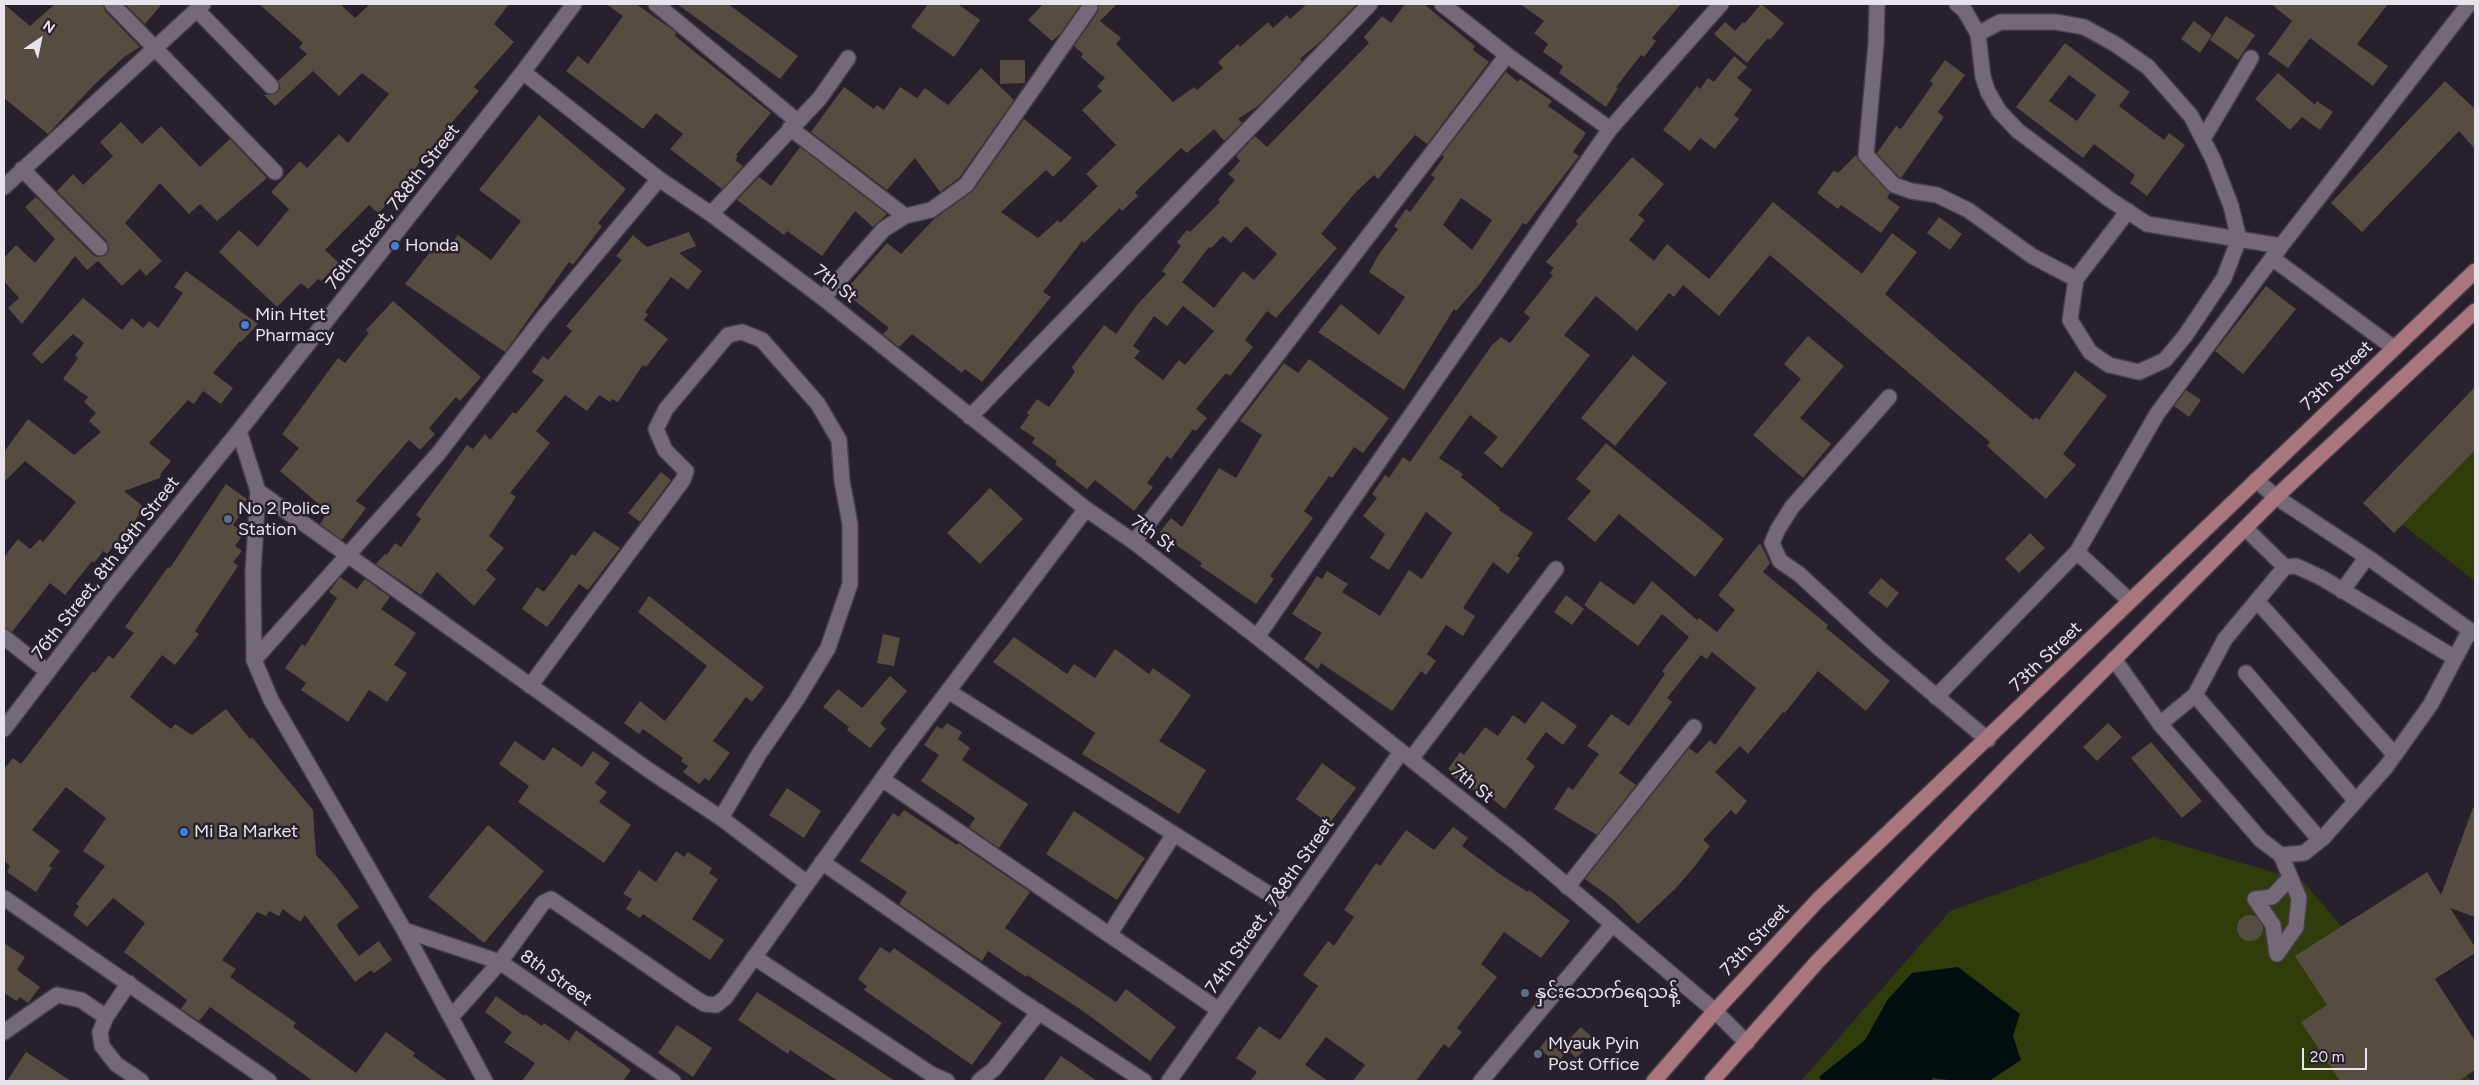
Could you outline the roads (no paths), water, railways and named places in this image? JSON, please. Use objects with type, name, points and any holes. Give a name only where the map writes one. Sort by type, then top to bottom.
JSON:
[{"type":"main road","name":"73th Street","points":[[1654,1081],[1715,1011],[1818,900],[1932,790],[1988,740],[2130,601],[2475,271]]},
{"type":"main road","points":[[1712,1081],[1816,962],[2114,659],[2276,497],[2475,311]]},
{"type":"street","points":[[112,4],[276,172]]},
{"type":"street","name":"76th Street, 7&8th Street","points":[[239,431],[523,72],[574,4]]},
{"type":"street","points":[[656,4],[793,125],[905,216]]},
{"type":"street","points":[[970,417],[1370,4]]},
{"type":"street","points":[[1442,4],[1507,55],[1610,129]]},
{"type":"street","points":[[1258,637],[1610,129],[1721,4]]},
{"type":"street","points":[[1876,4],[1876,44],[1866,155],[1894,185],[1911,191],[1937,195],[1968,210],[2032,256],[2076,279]]},
{"type":"street","points":[[1957,4],[1965,11],[1978,34],[1983,77],[1988,92],[1999,111],[2018,130],[2147,224],[2239,239],[2277,252],[2394,348]]},
{"type":"street","points":[[1936,696],[2077,552],[2156,414],[2277,252],[2469,4]]},
{"type":"street","points":[[4,187],[200,7],[271,86]]},
{"type":"street","points":[[823,298],[884,229],[905,216],[931,210],[966,185],[1090,7]]},
{"type":"street","points":[[1978,34],[2000,22],[2056,22],[2084,27],[2115,44],[2148,67],[2191,116],[2203,139],[2232,206],[2239,239],[2224,278],[2185,336],[2165,360],[2139,372],[2108,365],[2090,352],[2070,320],[2076,279],[2128,212]]},
{"type":"street","points":[[1134,542],[1507,55]]},
{"type":"street","points":[[712,214],[820,98],[848,58]]},
{"type":"street","points":[[2203,139],[2251,58]]},
{"type":"street","name":"7th St","points":[[523,72],[659,179],[712,214],[823,298],[1086,509],[1134,542],[1258,637],[1567,887],[1715,1011],[1747,1043]]},
{"type":"street","points":[[22,169],[100,248]]},
{"type":"street","points":[[254,660],[438,454],[542,318],[659,179]]},
{"type":"street","points":[[530,686],[683,480],[686,471],[665,450],[656,429],[666,409],[728,335],[742,332],[762,340],[818,404],[839,440],[842,481],[850,524],[850,584],[828,648],[798,699],[759,754],[721,818]]},
{"type":"street","points":[[1889,397],[1792,507],[1778,529],[1772,543],[1780,561],[1799,574],[1988,740]]},
{"type":"street","points":[[239,431],[258,491],[253,572],[254,660],[270,700],[404,930],[452,1016],[485,1081]]},
{"type":"street","name":"76th Street, 8th &9th Street","points":[[4,729],[111,589],[239,431]]},
{"type":"street","points":[[2256,480],[2276,497],[2473,632],[2455,658],[2431,704],[2395,755],[2356,801],[2320,840],[2304,853],[2281,855]]},
{"type":"street","points":[[258,491],[530,686],[721,818],[807,883]]},
{"type":"street","points":[[452,1016],[500,962],[543,903],[551,898],[705,1004],[716,1005],[725,998],[882,779],[1086,509]]},
{"type":"street","points":[[2245,528],[2286,567]]},
{"type":"street","points":[[2077,552],[2130,601]]},
{"type":"street","points":[[2342,590],[2367,558]]},
{"type":"street","points":[[2160,724],[2195,695],[2225,639],[2286,567],[2296,566],[2342,590],[2455,658]]},
{"type":"street","name":"74th Street , 7&8th Street","points":[[1169,1081],[1291,908],[1406,756],[1556,569]]},
{"type":"street","points":[[2257,601],[2395,755]]},
{"type":"street","points":[[4,637],[48,672]]},
{"type":"street","points":[[2114,659],[2160,724],[2261,840],[2281,855],[2299,898],[2296,927],[2277,954],[2273,925],[2255,899],[2272,897],[2290,878]]},
{"type":"street","points":[[2246,673],[2356,801]]},
{"type":"street","points":[[948,691],[1291,908]]},
{"type":"street","points":[[2195,695],[2320,840]]},
{"type":"street","points":[[1567,887],[1694,727]]},
{"type":"street","points":[[882,779],[1219,1010]]},
{"type":"street","points":[[1109,935],[1174,834]]},
{"type":"street","points":[[822,862],[1038,1012],[1144,1081]]},
{"type":"street","points":[[4,898],[269,1081]]},
{"type":"street","points":[[1481,1081],[1612,925]]},
{"type":"street","name":"8th Street","points":[[404,930],[500,962],[673,1081]]},
{"type":"street","points":[[754,958],[931,1074],[948,1081]]},
{"type":"street","points":[[129,983],[106,1017],[100,1032],[102,1046],[116,1064],[141,1081]]},
{"type":"street","points":[[4,1032],[57,995],[81,1000],[106,1017]]},
{"type":"street","points":[[979,1081],[994,1069],[1038,1012]]},
{"type":"place","name":"Honda","points":[[395,246]]},
{"type":"place","name":"Min Htet Pharmacy","points":[[245,325]]},
{"type":"place","name":"No 2 Police Station","points":[[228,519]]},
{"type":"place","name":"Mi Ba Market","points":[[184,832]]},
{"type":"place","name":"နှင်းသောက်ရေသန့်","points":[[1525,993]]},
{"type":"place","name":"Myauk Pyin Post Office","points":[[1538,1054]]}]
